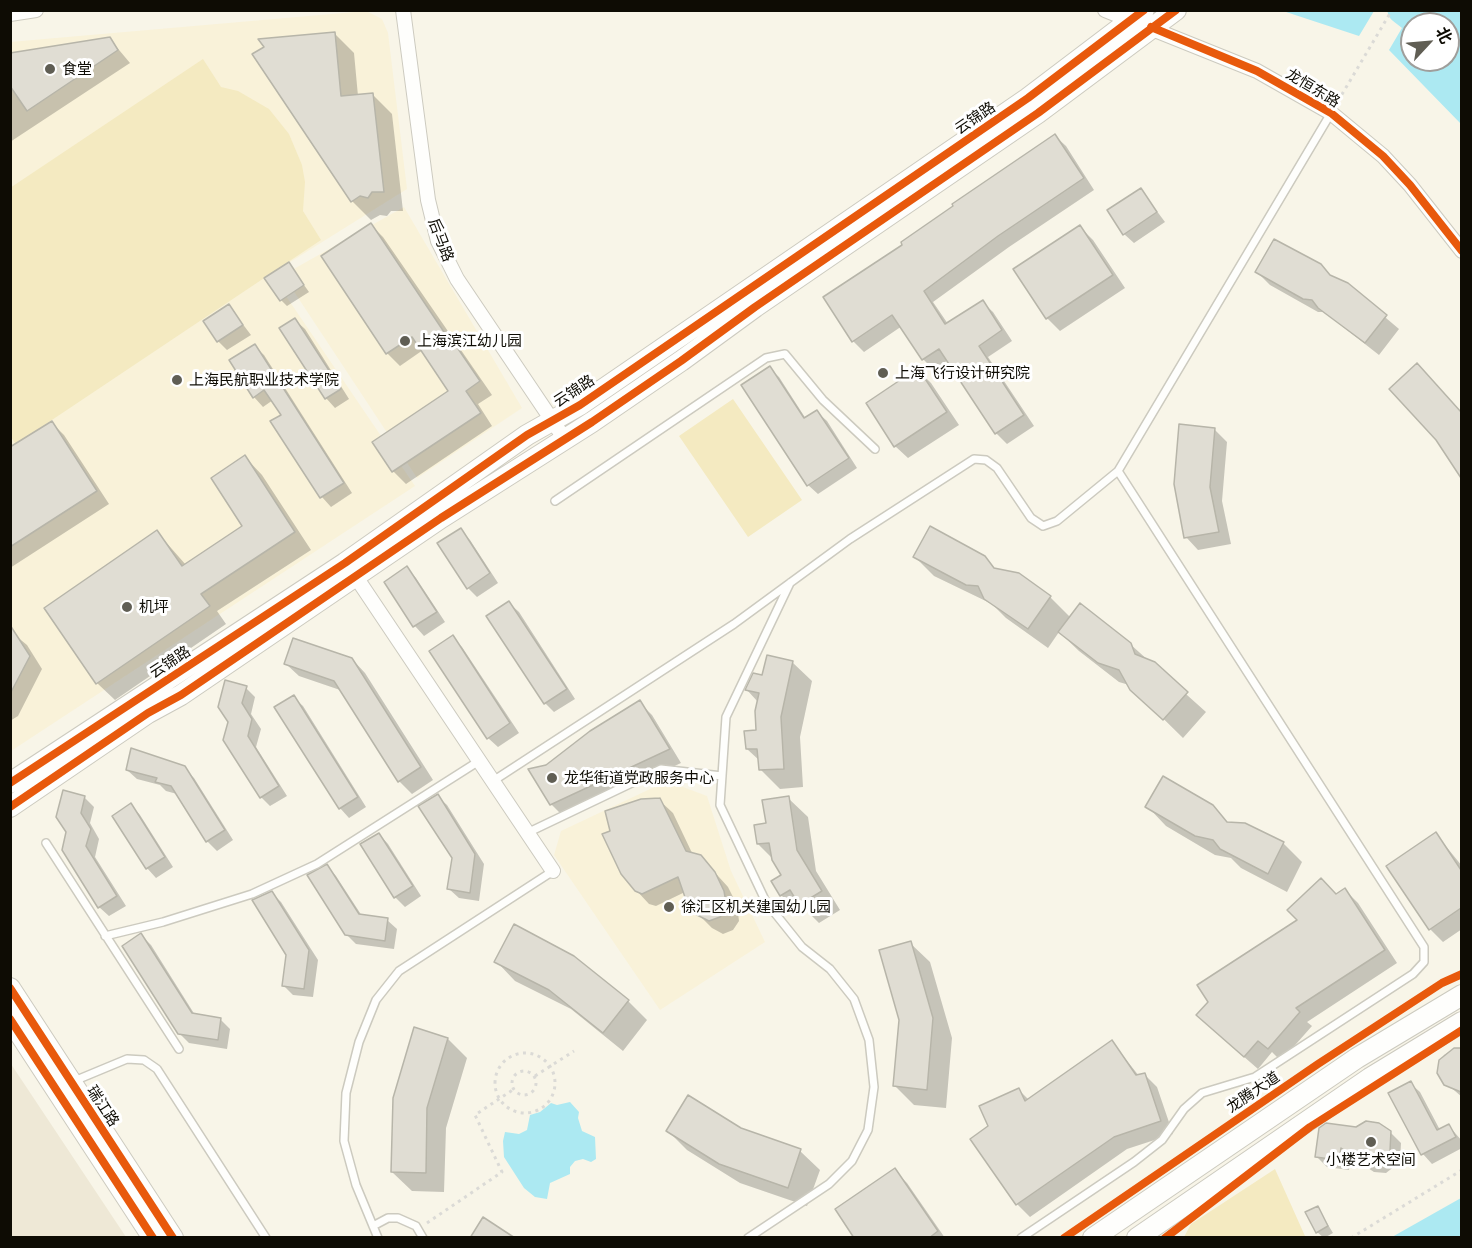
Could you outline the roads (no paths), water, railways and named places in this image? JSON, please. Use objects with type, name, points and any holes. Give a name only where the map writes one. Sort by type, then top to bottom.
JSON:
[{"type":"main road","name":"云锦路","points":[[10,783],[345,563],[527,435],[580,405],[1142,19],[1176,10]]},
{"type":"main road","name":"云锦路","points":[[10,807],[441,518],[681,361],[755,307],[1038,112],[1142,19]]},
{"type":"main road","name":"瑞江路","points":[[10,988],[173,1238]]},
{"type":"main road","name":"龙腾大道","points":[[1093,1238],[1357,1058],[1459,995]]},
{"type":"main road","name":"瑞江路","points":[[10,1019],[153,1238]]},
{"type":"main road","points":[[1137,1238],[1370,1078],[1461,1022]]},
{"type":"street","points":[[10,14],[36,10]]},
{"type":"street","name":"后马路","points":[[403,10],[428,200],[438,241],[458,279],[564,438]]},
{"type":"street","name":"龙恒东路","points":[[1105,10],[1142,19],[1257,71],[1330,113],[1383,156],[1410,185],[1461,251]]},
{"type":"street","points":[[356,577],[553,871]]},
{"type":"lane","points":[[493,781],[734,624],[849,539],[974,459],[986,460],[997,468],[1030,518],[1043,526],[1057,521],[1118,471],[1330,113]]},
{"type":"lane","points":[[555,501],[766,358],[785,354],[823,400],[875,449]]},
{"type":"lane","points":[[1021,1238],[1141,1157],[1162,1140],[1184,1108],[1202,1092],[1255,1077],[1413,974],[1424,962],[1424,947],[1118,471]]},
{"type":"lane","points":[[748,1238],[829,1184],[852,1161],[868,1130],[874,1087],[869,1040],[854,999],[830,969],[802,946],[766,902],[720,805],[726,717],[791,581]]},
{"type":"lane","points":[[105,936],[164,922],[252,894],[317,864],[479,761]]},
{"type":"lane","points":[[527,832],[661,769],[722,776]]},
{"type":"lane","points":[[46,843],[179,1048]]},
{"type":"lane","points":[[378,1238],[356,1185],[344,1141],[346,1093],[358,1042],[376,1000],[399,971],[553,871]]},
{"type":"lane","points":[[72,1082],[126,1059],[144,1060],[157,1069],[266,1238]]},
{"type":"lane","points":[[373,1227],[388,1218],[408,1220],[419,1230],[423,1238]]},
{"type":"water","points":[[1374,10],[1359,36],[1283,11]]},
{"type":"water","points":[[1412,11],[1461,11],[1461,124],[1410,72],[1460,72],[1460,12]]},
{"type":"water","points":[[1400,31],[1400,61],[1389,50]]},
{"type":"water","points":[[570,1102],[579,1112],[578,1118],[582,1131],[595,1137],[596,1159],[591,1162],[583,1159],[575,1161],[570,1167],[570,1174],[550,1183],[547,1199],[535,1197],[524,1188],[504,1157],[505,1132],[519,1134],[527,1130],[530,1115],[540,1112],[551,1103],[557,1105]]},
{"type":"water","points":[[1461,1198],[1461,1237],[1392,1237]]},
{"type":"place","name":"食堂","points":[[50,69]]},
{"type":"place","name":"上海滨江幼儿园","points":[[405,341]]},
{"type":"place","name":"上海飞行设计研究院","points":[[883,373]]},
{"type":"place","name":"上海民航职业技术学院","points":[[177,380]]},
{"type":"place","name":"机坪","points":[[127,607]]},
{"type":"place","name":"龙华街道党政服务中心","points":[[552,778]]},
{"type":"place","name":"徐汇区机关建国幼儿园","points":[[669,907]]},
{"type":"place","name":"小楼艺术空间","points":[[1371,1142]]}]
